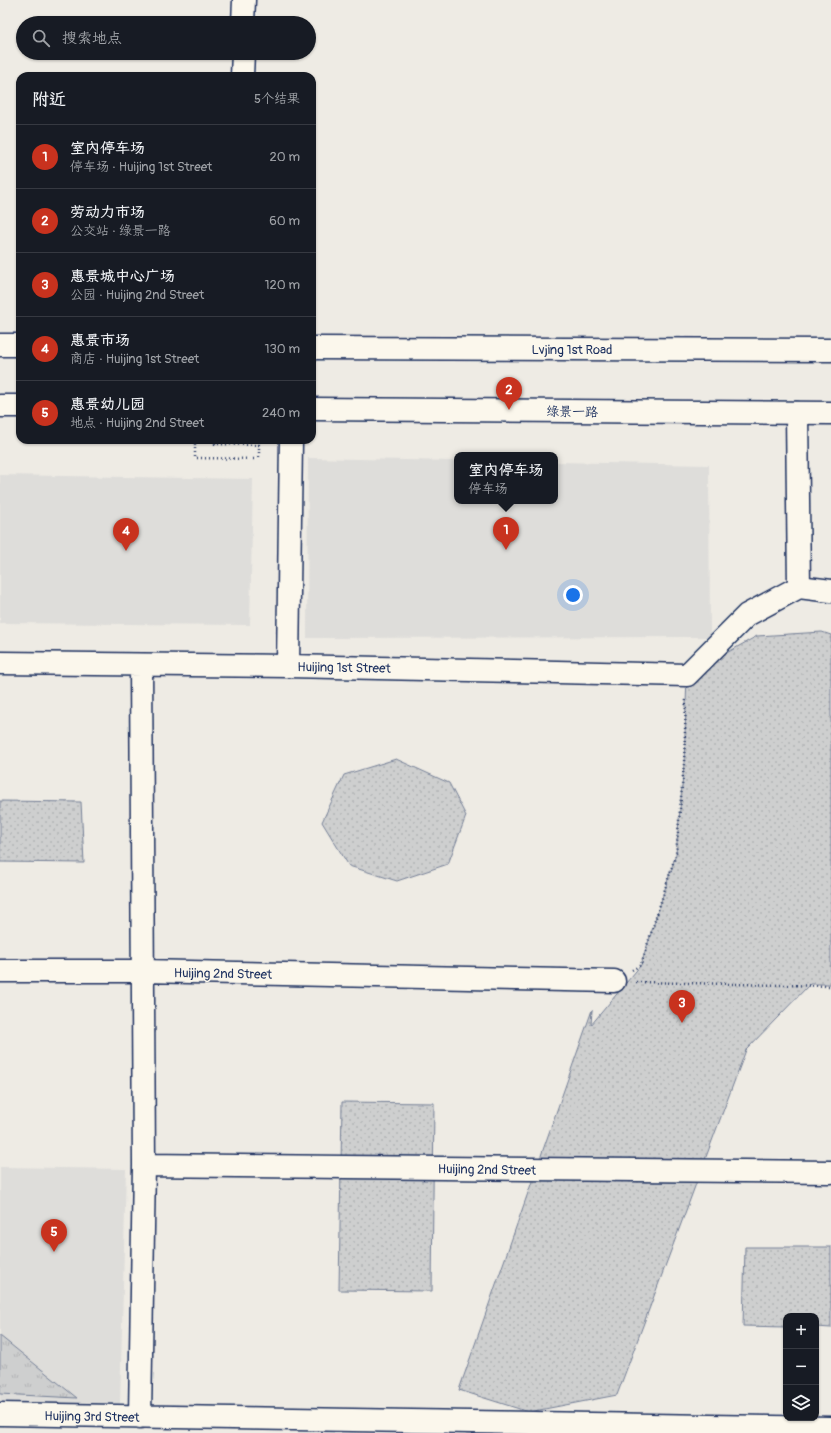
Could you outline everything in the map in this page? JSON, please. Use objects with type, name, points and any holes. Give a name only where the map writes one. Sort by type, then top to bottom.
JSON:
[{"type":"street","points":[[243,16],[244,0]]},
{"type":"street","points":[[242,72],[243,60]]},
{"type":"street","points":[[0,345],[16,345]]},
{"type":"street","name":"Lvjing 1st Road","points":[[316,348],[831,349]]},
{"type":"street","points":[[0,406],[16,406]]},
{"type":"street","name":"绿景一路","points":[[316,409],[831,413]]},
{"type":"street","points":[[797,413],[799,587]]},
{"type":"street","points":[[288,666],[291,444]]},
{"type":"street","points":[[687,675],[747,615],[799,587],[831,591]]},
{"type":"street","name":"Huijing 1st Street","points":[[0,663],[288,666],[687,675]]},
{"type":"street","points":[[140,1417],[144,1165],[141,665]]},
{"type":"street","name":"Huijing 2nd Street","points":[[0,971],[143,971],[614,981]]},
{"type":"street","name":"Huijing 2nd Street","points":[[144,1165],[831,1172]]},
{"type":"street","name":"Huijing 3rd Street","points":[[0,1414],[519,1428],[831,1428]]},
{"type":"path","points":[[195,444],[195,458],[259,459],[259,445],[215,444]]},
{"type":"path","points":[[614,981],[641,965],[676,854],[684,764],[687,675]]},
{"type":"path","points":[[614,981],[831,986]]},
{"type":"shaded area","points":[[308,458],[454,461],[454,504],[558,504],[558,462],[709,465],[710,637],[307,638]]},
{"type":"shaded area","points":[[0,475],[253,479],[250,625],[0,623]]},
{"type":"shaded area","points":[[0,1167],[126,1169],[120,1406],[0,1402]]},
{"type":"green space","points":[[822,632],[831,635],[831,984],[810,984],[746,1050],[617,1395],[529,1412],[459,1390],[592,1010],[591,1025],[641,965],[676,854],[684,764],[687,675],[757,636]]},
{"type":"green space","points":[[396,759],[449,783],[466,816],[448,864],[397,881],[349,866],[322,822],[344,775]]},
{"type":"green space","points":[[0,801],[81,802],[84,863],[0,862]]},
{"type":"green space","points":[[342,1102],[434,1103],[432,1291],[339,1290]]},
{"type":"green space","points":[[745,1247],[831,1247],[831,1328],[819,1327],[819,1313],[783,1313],[783,1327],[743,1326]]},
{"type":"green space","points":[[0,1336],[77,1398],[0,1394]]},
{"type":"place","name":"劳动力市场","points":[[509,410]]},
{"type":"place","name":"室内停车场","points":[[506,550]]},
{"type":"place","name":"惠景市场","points":[[126,551]]},
{"type":"place","name":"惠景城中心广场","points":[[682,1023]]},
{"type":"place","name":"惠景幼儿园","points":[[54,1252]]}]
